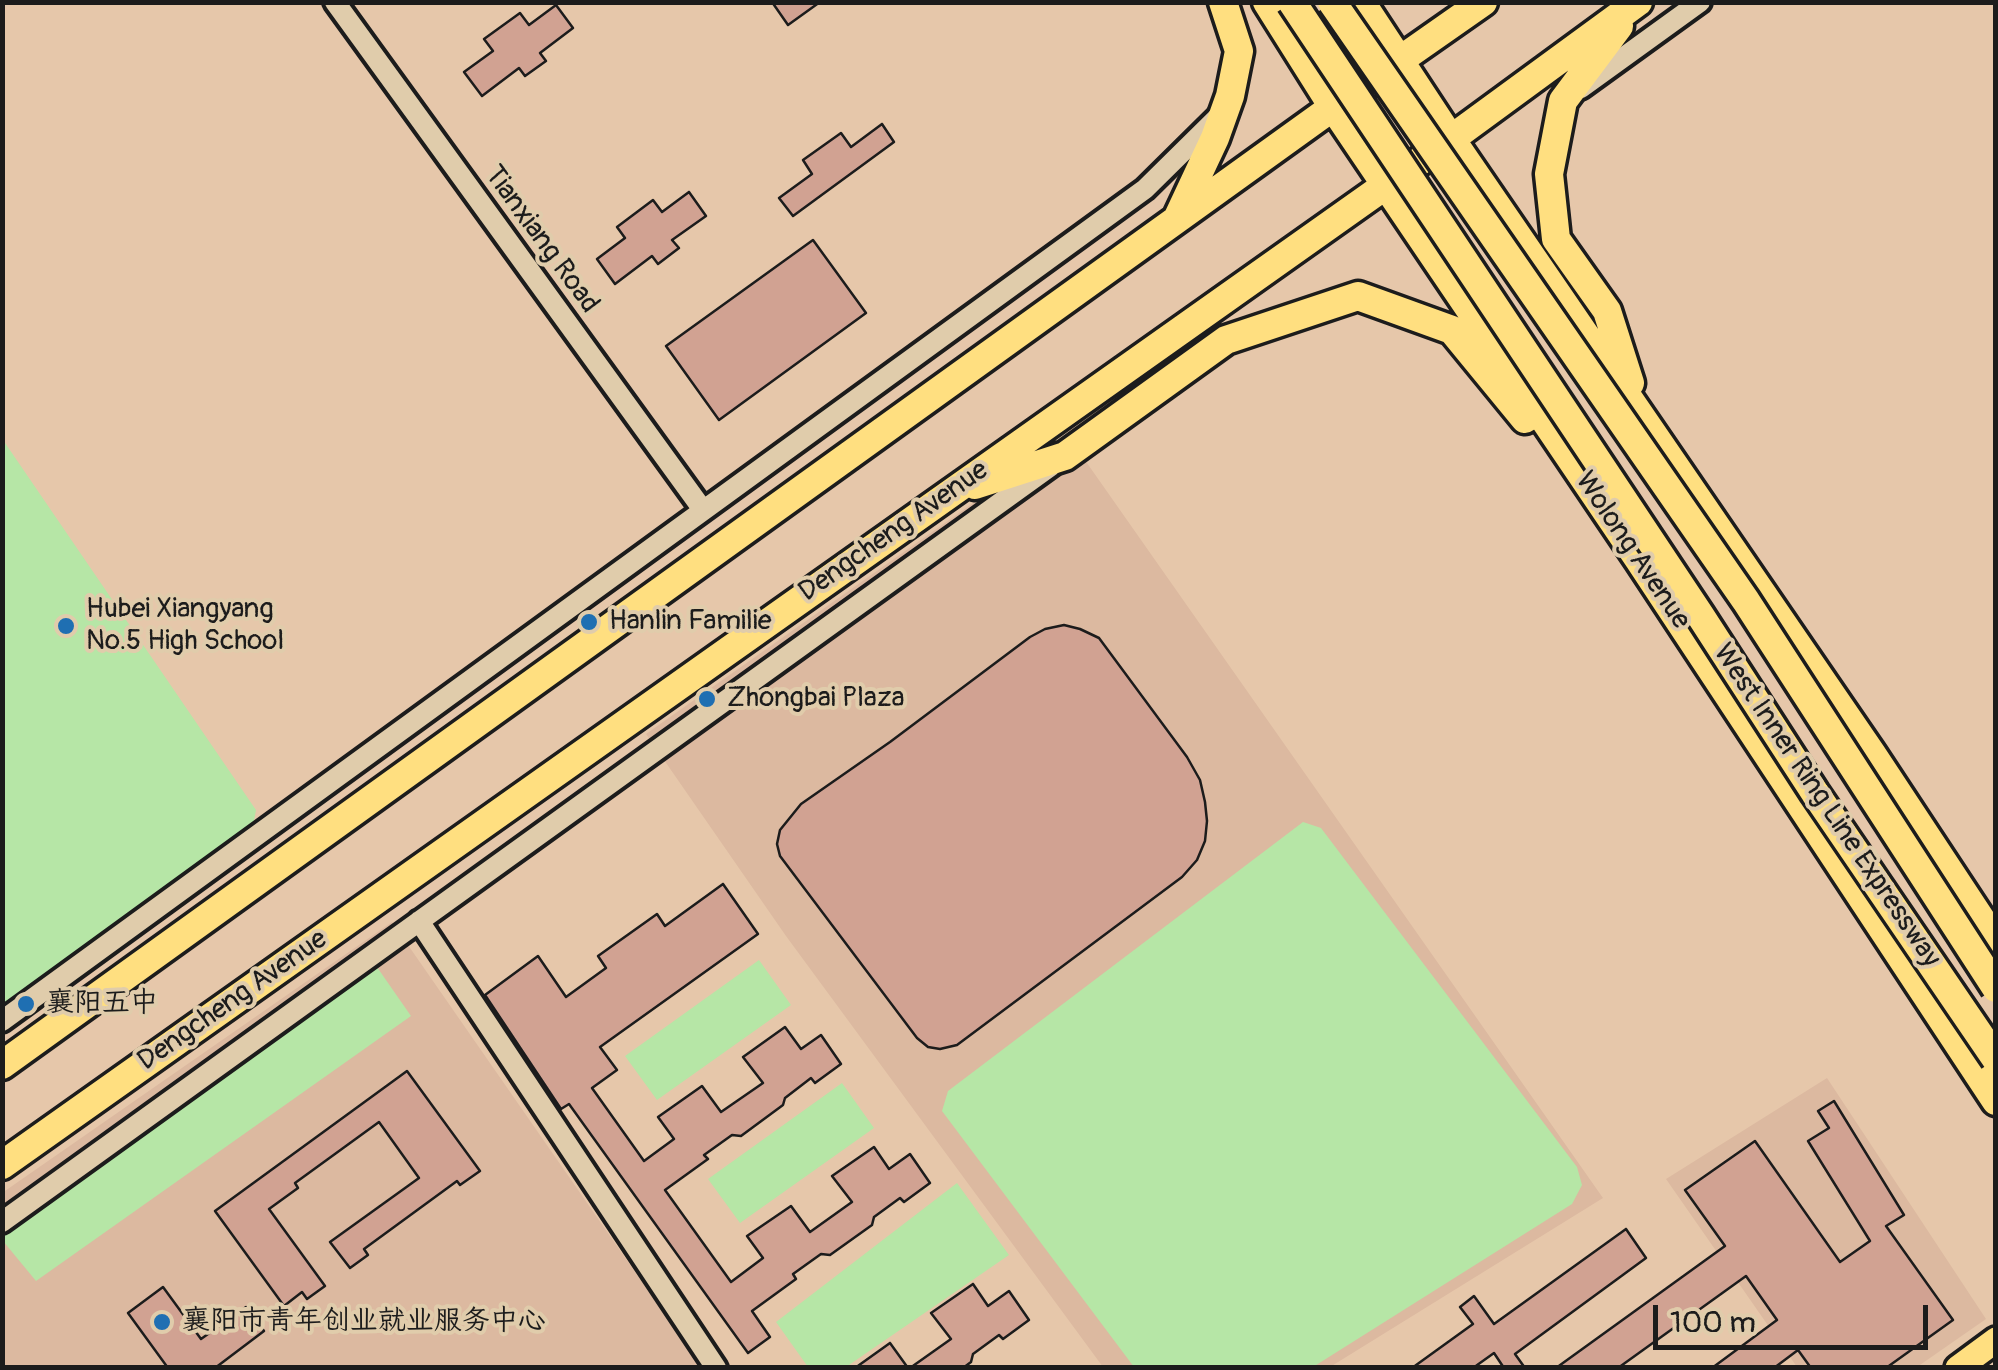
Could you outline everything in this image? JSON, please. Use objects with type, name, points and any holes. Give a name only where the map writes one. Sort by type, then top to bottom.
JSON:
[{"type":"highway","points":[[1175,222],[1215,138],[1230,96],[1239,51],[1224,2]]},
{"type":"highway","name":"Wolong Avenue","points":[[1267,2],[1996,1101]]},
{"type":"highway","name":"West Inner Ring Line Expressway","points":[[1292,2],[1814,793],[1996,1059]]},
{"type":"highway","name":"West Inner Ring Line Expressway","points":[[1332,2],[1746,601],[1996,988]]},
{"type":"highway","points":[[1361,2],[1996,942]]},
{"type":"highway","points":[[2,1065],[1483,2]]},
{"type":"highway","points":[[1636,4],[1563,101],[1549,174],[1556,239],[1607,311],[1640,413]]},
{"type":"highway","name":"Dengcheng Avenue","points":[[2,1164],[1636,4]]},
{"type":"highway","points":[[947,494],[1065,456],[1226,340],[1358,296],[1452,330],[1639,560]]},
{"type":"highway","points":[[1710,516],[1800,633],[1996,927]]},
{"type":"highway","points":[[1688,634],[1735,722],[1996,1114]]},
{"type":"main road","points":[[1958,1368],[1996,1340]]},
{"type":"street","name":"Tianxiang Road","points":[[335,2],[703,510]]},
{"type":"street","points":[[1563,101],[1700,2]]},
{"type":"street","points":[[2,1021],[1144,188],[1225,110]]},
{"type":"street","points":[[2,1222],[1065,456]]},
{"type":"street","points":[[419,921],[716,1368]]},
{"type":"shaded area","name":"Zhongbai Plaza","points":[[1068,436],[1603,1198],[1330,1367],[1103,1367],[786,936],[646,734]]},
{"type":"shaded area","points":[[392,922],[701,1367],[3,1367],[2,1193]]},
{"type":"shaded area","points":[[1827,1078],[1986,1319],[1917,1367],[1797,1367],[1666,1179]]},
{"type":"green space","name":"Hubei Xiangyang No.5 High School","points":[[3,440],[256,810],[253,826],[3,1009]]},
{"type":"green space","points":[[1303,822],[1321,828],[1577,1167],[1582,1185],[1572,1204],[1313,1367],[1134,1367],[942,1111],[948,1091]]},
{"type":"green space","points":[[370,957],[411,1016],[36,1281],[3,1241],[2,1222]]},
{"type":"green space","points":[[759,960],[791,1005],[657,1100],[625,1056]]},
{"type":"green space","points":[[842,1083],[874,1128],[740,1223],[708,1179]]},
{"type":"green space","points":[[957,1183],[1009,1255],[846,1367],[808,1367],[776,1322]]},
{"type":"building","points":[[772,2],[820,2],[788,25]]},
{"type":"building","points":[[556,5],[573,28],[540,53],[546,61],[525,76],[519,68],[482,96],[464,72],[493,51],[484,39],[520,13],[529,25]]},
{"type":"building","points":[[882,124],[894,142],[793,216],[779,198],[812,174],[803,160],[841,133],[851,147]]},
{"type":"building","points":[[689,192],[706,216],[672,240],[679,248],[658,264],[652,256],[615,284],[597,259],[625,238],[617,227],[653,200],[662,212]]},
{"type":"building","points":[[813,240],[866,313],[719,420],[666,346]]},
{"type":"building","points":[[1064,625],[1099,638],[1187,757],[1200,780],[1205,802],[1205,841],[1197,860],[1182,877],[957,1045],[928,1047],[917,1038],[780,856],[780,830],[801,804],[1030,637]]},
{"type":"building","points":[[723,884],[758,934],[600,1047],[617,1070],[592,1088],[644,1161],[674,1139],[658,1117],[702,1086],[721,1112],[763,1083],[743,1057],[785,1027],[801,1049],[821,1035],[841,1064],[815,1083],[811,1078],[785,1098],[783,1105],[741,1136],[732,1135],[704,1155],[708,1159],[665,1190],[731,1282],[763,1258],[747,1236],[791,1206],[810,1232],[852,1202],[832,1176],[874,1147],[889,1169],[910,1154],[930,1183],[904,1202],[900,1198],[874,1217],[872,1225],[830,1255],[821,1254],[793,1274],[796,1279],[752,1311],[770,1337],[748,1353],[569,1104],[561,1109],[485,995],[538,956],[566,997],[606,968],[598,956],[657,914],[665,926]]},
{"type":"building","points":[[407,1071],[480,1171],[460,1185],[457,1181],[364,1249],[368,1255],[350,1268],[330,1242],[419,1178],[379,1122],[295,1183],[298,1188],[269,1209],[325,1286],[307,1299],[302,1292],[284,1306],[215,1211]]},
{"type":"building","points":[[1834,1101],[1904,1215],[1886,1226],[1953,1320],[1886,1368],[1811,1368],[1798,1350],[1774,1368],[1712,1368],[1777,1320],[1746,1276],[1618,1368],[1556,1368],[1725,1246],[1685,1190],[1755,1141],[1840,1262],[1870,1241],[1808,1141],[1829,1128],[1818,1111]]},
{"type":"building","points":[[1626,1229],[1646,1258],[1515,1354],[1525,1368],[1504,1368],[1494,1353],[1473,1368],[1412,1368],[1473,1324],[1460,1307],[1474,1296],[1494,1324]]},
{"type":"building","points":[[973,1284],[988,1306],[1009,1291],[1029,1320],[1003,1339],[999,1335],[973,1354],[971,1362],[963,1368],[910,1368],[951,1339],[931,1313]]},
{"type":"building","name":"襄阳市青年创业就业服务中心","points":[[163,1287],[201,1339],[246,1307],[264,1331],[215,1368],[168,1368],[128,1313]]},
{"type":"building","points":[[890,1343],[908,1368],[855,1368]]},
{"type":"place","name":"Hanlin Familie","points":[[589,622]]},
{"type":"place","name":"Hubei Xiangyang No.5 High School","points":[[66,626]]},
{"type":"place","name":"Zhongbai Plaza","points":[[707,699]]},
{"type":"place","name":"襄阳五中","points":[[26,1004]]},
{"type":"place","name":"襄阳市青年创业就业服务中心","points":[[162,1322]]}]
